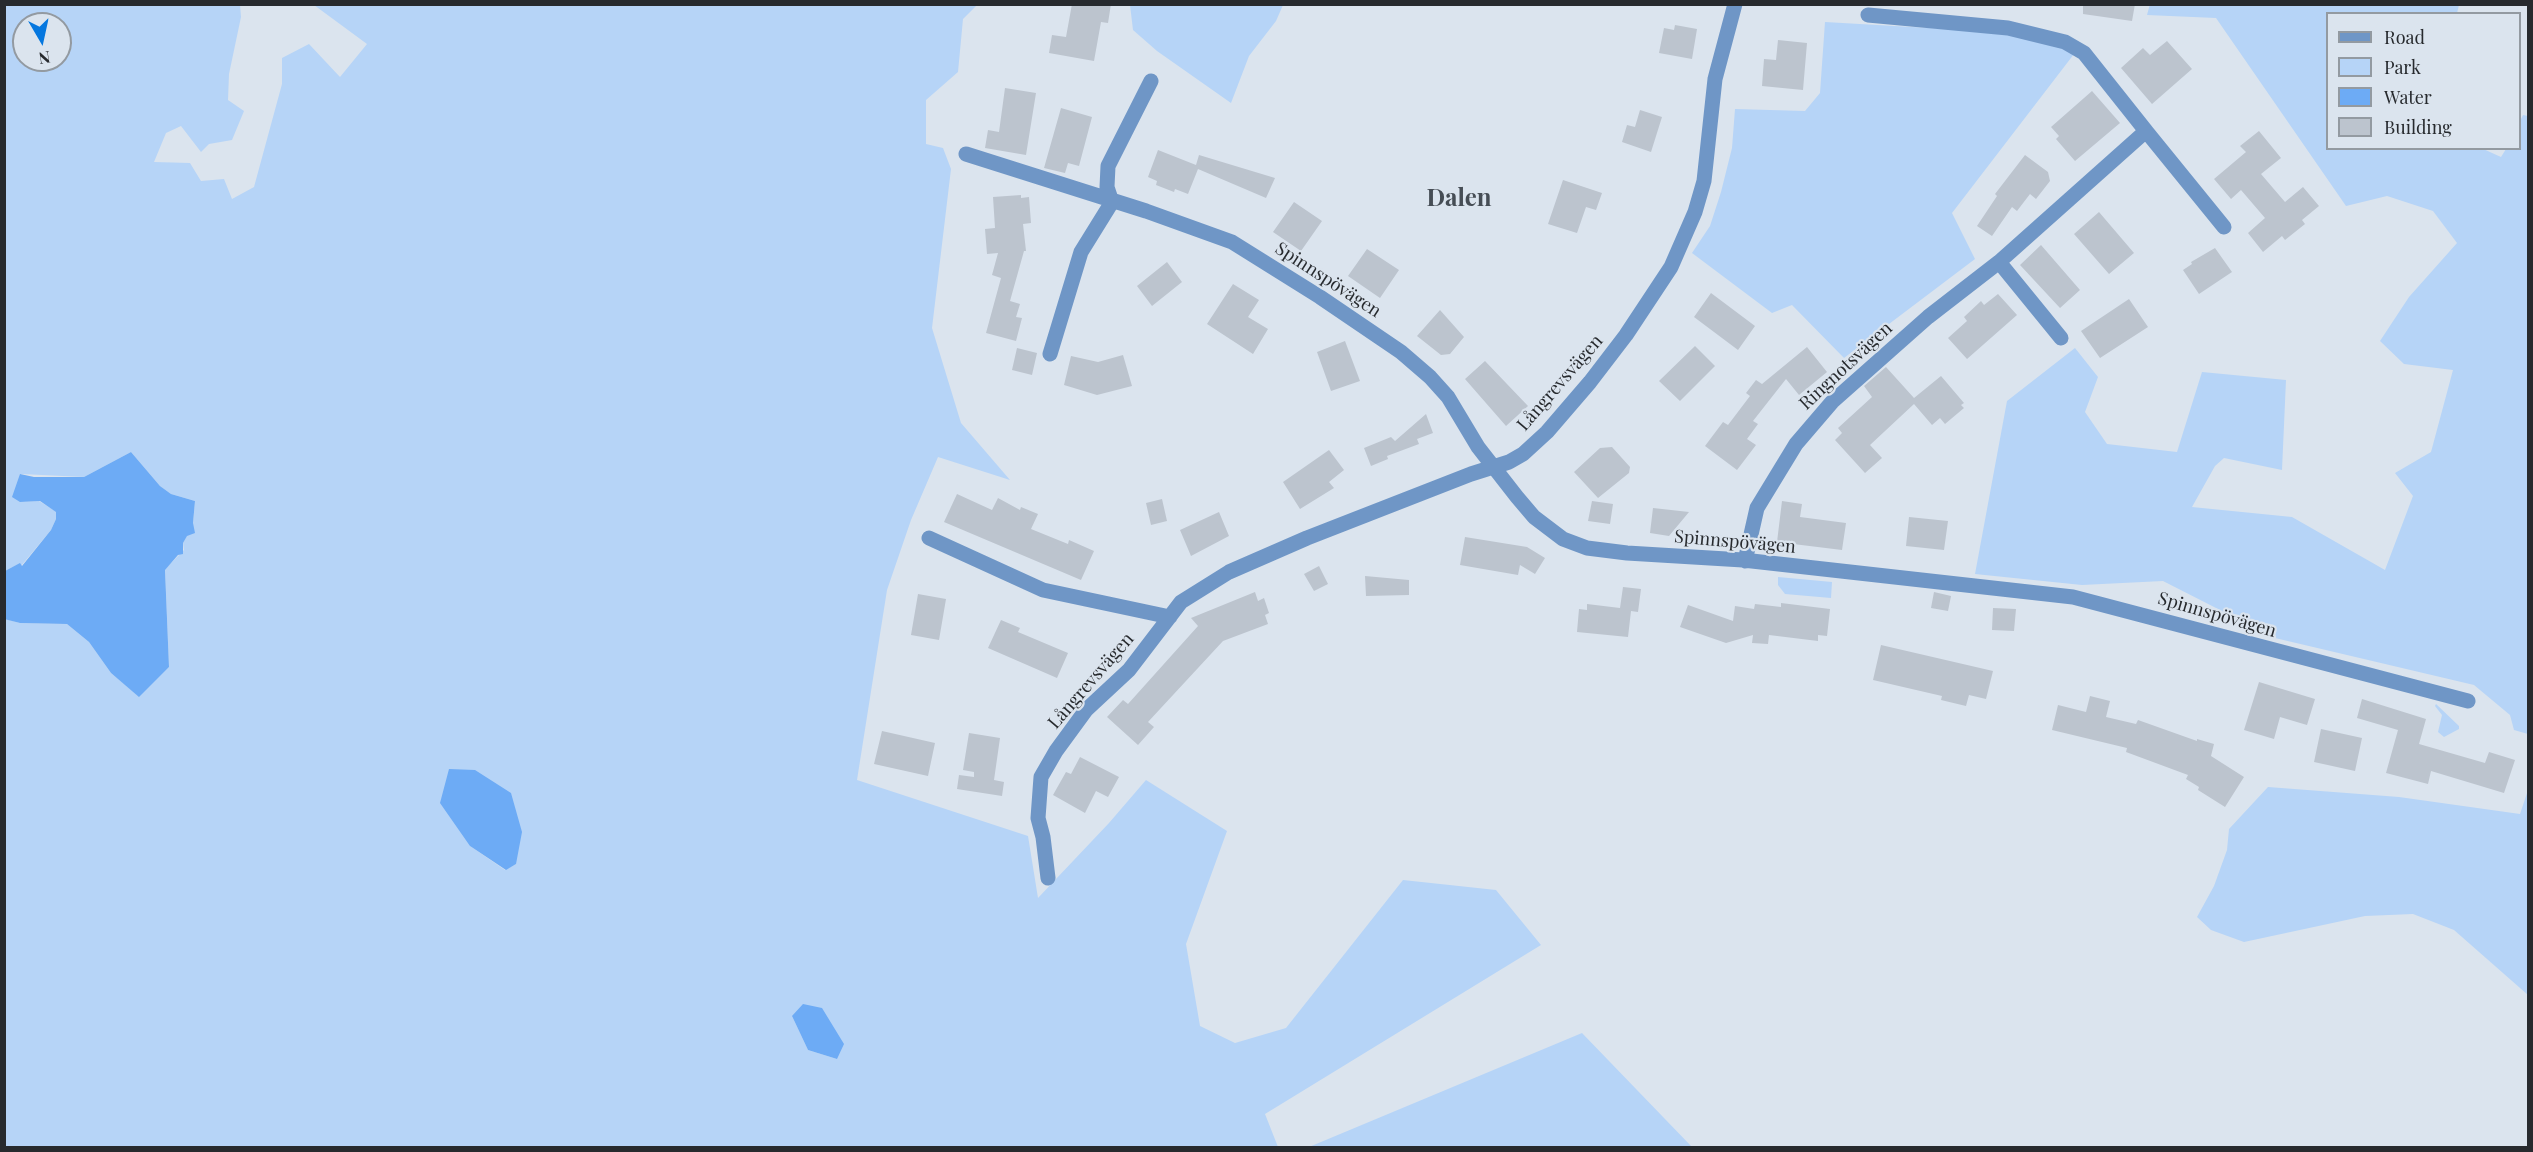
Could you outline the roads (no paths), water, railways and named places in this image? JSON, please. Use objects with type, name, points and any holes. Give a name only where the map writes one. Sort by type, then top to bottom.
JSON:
[{"type":"street","name":"Långrevsvägen","points":[[1048,878],[1043,837],[1038,818],[1041,777],[1056,751],[1086,710],[1129,670],[1181,602],[1229,572],[1307,538],[1523,454],[1546,432],[1590,382],[1626,335],[1671,267],[1695,212],[1704,182],[1715,79],[1735,4]]},
{"type":"street","points":[[1868,15],[2008,28],[2065,42],[2084,53],[2224,227]]},
{"type":"street","points":[[1050,354],[1081,252],[1112,202],[1107,187],[1108,166],[1151,81]]},
{"type":"street","name":"Ringnotsvägen","points":[[1745,561],[1757,507],[1796,444],[1832,402],[1928,317],[1999,262],[2146,131]]},
{"type":"street","name":"Spinnspövägen","points":[[966,154],[1232,242],[1310,291],[1401,352],[1430,377],[1448,398],[1493,467],[1534,517],[1563,539],[1587,548],[1627,554],[1745,561],[2073,597],[2468,701]]},
{"type":"street","points":[[1999,262],[2061,338]]},
{"type":"street","name":"Långrevsvägen","points":[[930,538],[1043,590],[1170,617]]},
{"type":"water","points":[[131,452],[160,486],[171,494],[195,501],[193,523],[195,533],[187,536],[183,543],[183,554],[178,555],[165,570],[169,667],[139,697],[111,673],[89,642],[67,624],[20,623],[4,619],[5,571],[20,563],[22,566],[51,530],[56,519],[56,512],[40,501],[20,502],[12,497],[20,474],[34,477],[84,477]]},
{"type":"water","points":[[449,769],[475,770],[511,793],[522,832],[516,864],[506,870],[470,846],[440,803]]},
{"type":"water","points":[[803,1004],[822,1008],[844,1044],[837,1059],[808,1050],[792,1016]]},
{"type":"district","name":"Dalen","points":[[1459,199]]}]
